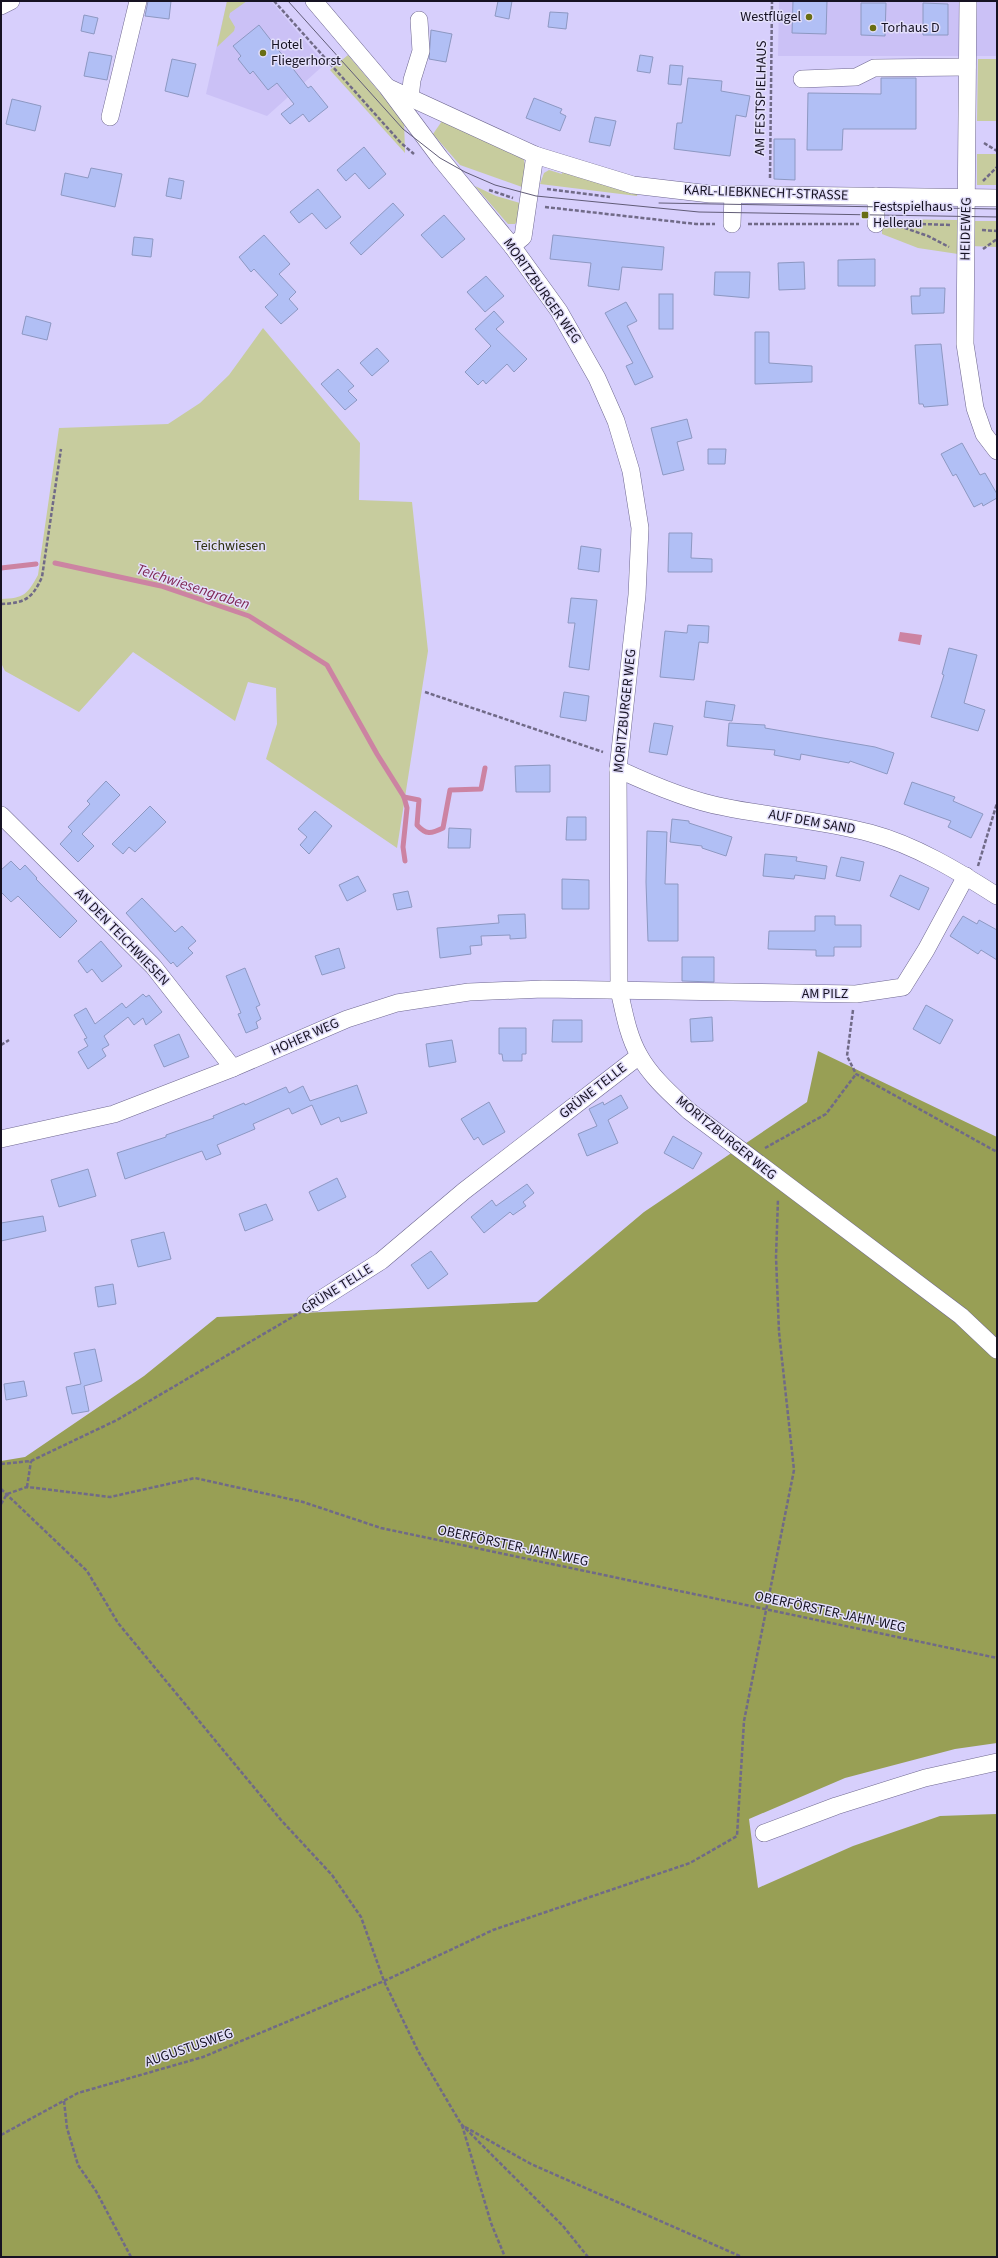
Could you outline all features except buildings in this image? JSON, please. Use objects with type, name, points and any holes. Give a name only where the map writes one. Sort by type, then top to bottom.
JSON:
[{"type":"street","points":[[1,6],[11,1]]},
{"type":"street","points":[[110,117],[138,1]]},
{"type":"street","name":"MORITZBURGER WEG","points":[[315,1],[387,87],[440,158],[512,246],[559,311],[579,343],[616,421],[631,471],[640,528],[637,596],[619,762],[619,990],[627,1024],[639,1056],[659,1081],[689,1111],[961,1316],[997,1350]]},
{"type":"street","name":"HEIDEWEG","points":[[968,1],[965,344],[975,408],[984,434],[997,451]]},
{"type":"street","points":[[410,98],[412,80],[421,51],[419,20]]},
{"type":"street","points":[[802,79],[856,76],[874,68],[967,68]]},
{"type":"street","name":"KARL-LIEBKNECHT-STRASSE","points":[[387,87],[535,155],[633,185],[733,194],[997,198]]},
{"type":"street","points":[[512,246],[523,237],[535,155]]},
{"type":"street","points":[[732,224],[733,194]]},
{"type":"street","points":[[876,196],[883,223]]},
{"type":"street","name":"AUF DEM SAND","points":[[619,762],[675,792],[722,807],[832,824],[871,833],[906,845],[971,872],[997,896]]},
{"type":"street","name":"AN DEN TEICHWIESEN","points":[[1,815],[153,966],[233,1068]]},
{"type":"street","name":"AM PILZ","points":[[619,990],[856,994],[902,987],[926,950],[971,872]]},
{"type":"street","name":"HOHER WEG","points":[[1,1139],[114,1114],[233,1068],[347,1019],[397,1003],[469,992],[543,989],[619,990]]},
{"type":"street","name":"GRÜNE TELLE","points":[[315,1303],[381,1261],[464,1191],[639,1056]]},
{"type":"street","points":[[764,1833],[836,1806],[925,1778],[997,1762]]},
{"type":"path","points":[[274,1],[401,143],[416,156]]},
{"type":"path","name":"AM FESTSPIELHAUS","points":[[769,195],[772,1]]},
{"type":"path","points":[[981,183],[997,167]]},
{"type":"path","points":[[544,188],[618,198]]},
{"type":"path","points":[[486,189],[515,198]]},
{"type":"path","points":[[883,223],[928,236],[953,249]]},
{"type":"path","points":[[980,252],[997,239]]},
{"type":"path","points":[[1,604],[19,603],[34,594],[42,577],[60,449]]},
{"type":"path","points":[[425,692],[619,762]]},
{"type":"path","points":[[971,872],[997,803]]},
{"type":"path","points":[[856,994],[847,1056],[856,1074],[997,1152]]},
{"type":"path","points":[[1,1045],[9,1040]]},
{"type":"path","points":[[749,1156],[826,1114],[856,1074]]},
{"type":"path","points":[[765,1609],[794,1470],[779,1332],[776,1257],[779,1180]]},
{"type":"path","name":"GRÜNE TELLE","points":[[1,1464],[31,1461],[117,1420],[315,1303]]},
{"type":"path","points":[[1,1504],[7,1494],[27,1487],[31,1461]]},
{"type":"path","name":"OBERFÖRSTER-JAHN-WEG","points":[[27,1487],[110,1497],[195,1478],[303,1502],[381,1528],[997,1658]]},
{"type":"path","points":[[1,1490],[7,1494],[87,1571],[118,1623],[276,1814],[332,1875],[361,1917],[384,1981],[418,2052],[462,2124],[563,2226],[588,2257]]},
{"type":"path","name":"AUGUSTUSWEG","points":[[1,2135],[78,2093],[203,2058],[384,1981],[493,1930],[690,1863],[737,1836],[744,1721],[765,1609]]},
{"type":"path","points":[[64,2101],[67,2128],[78,2165],[96,2191],[131,2257]]},
{"type":"path","points":[[462,2124],[491,2223],[505,2257]]},
{"type":"path","points":[[462,2124],[531,2164],[742,2257]]},
{"type":"shaded area","points":[[227,1],[271,1],[325,64],[267,116],[206,94]]},
{"type":"shaded area","points":[[779,1],[997,1],[997,56],[778,56]]},
{"type":"shaded area","points":[[900,632],[922,635],[920,645],[898,641]]},
{"type":"green space","points":[[227,1],[247,1],[230,13],[229,17],[235,27],[234,31],[217,47]]},
{"type":"green space","points":[[348,55],[404,121],[405,153],[330,70]]},
{"type":"green space","points":[[978,59],[997,59],[997,185],[977,185],[977,154],[996,154],[996,121],[977,121]]},
{"type":"green space","points":[[442,121],[517,154],[524,160],[525,166],[522,187],[460,165],[433,134]]},
{"type":"green space","points":[[549,170],[562,174],[563,170],[638,189],[637,196],[540,184],[544,173]]},
{"type":"green space","points":[[475,186],[496,196],[520,203],[519,219],[515,224],[508,224]]},
{"type":"green space","points":[[882,219],[959,220],[958,254],[918,248],[882,234]]},
{"type":"green space","points":[[970,221],[997,221],[997,247],[970,246]]},
{"type":"green space","name":"Teichwiesen","points":[[263,328],[360,443],[359,500],[412,502],[428,651],[397,848],[266,759],[277,724],[276,688],[248,682],[235,721],[133,652],[79,712],[5,671],[1,663],[1,599],[15,598],[24,594],[31,587],[38,575],[59,428],[168,424],[200,403],[229,375]]},
{"type":"green space","points":[[818,1051],[997,1137],[997,1743],[955,1749],[845,1778],[749,1819],[758,1888],[853,1846],[940,1816],[997,1814],[997,2257],[1,2257],[1,1461],[25,1457],[144,1376],[217,1317],[537,1302],[644,1212],[807,1102]]},
{"type":"waterway","name":"Teichwiesengraben","points":[[55,563],[161,586],[249,616],[327,665],[377,754],[404,797],[407,808],[403,847],[405,861]]},
{"type":"waterway","name":"Teichwiesengraben","points":[[1,568],[36,564]]},
{"type":"waterway","name":"Teichwiesengraben","points":[[404,797],[419,800],[417,825],[423,831],[435,831],[443,828],[450,790],[481,789],[485,768]]},
{"type":"tram line","points":[[288,1],[403,129],[440,158],[465,172],[495,185],[536,196],[699,212],[997,217]]},
{"type":"tram line","points":[[659,203],[997,209]]},
{"type":"place","name":"Westflügel","points":[[809,17]]},
{"type":"place","name":"Torhaus D","points":[[873,28]]},
{"type":"place","name":"Hotel Fliegerhorst","points":[[263,53]]},
{"type":"place","name":"Festspielhaus Hellerau","points":[[865,215]]}]
